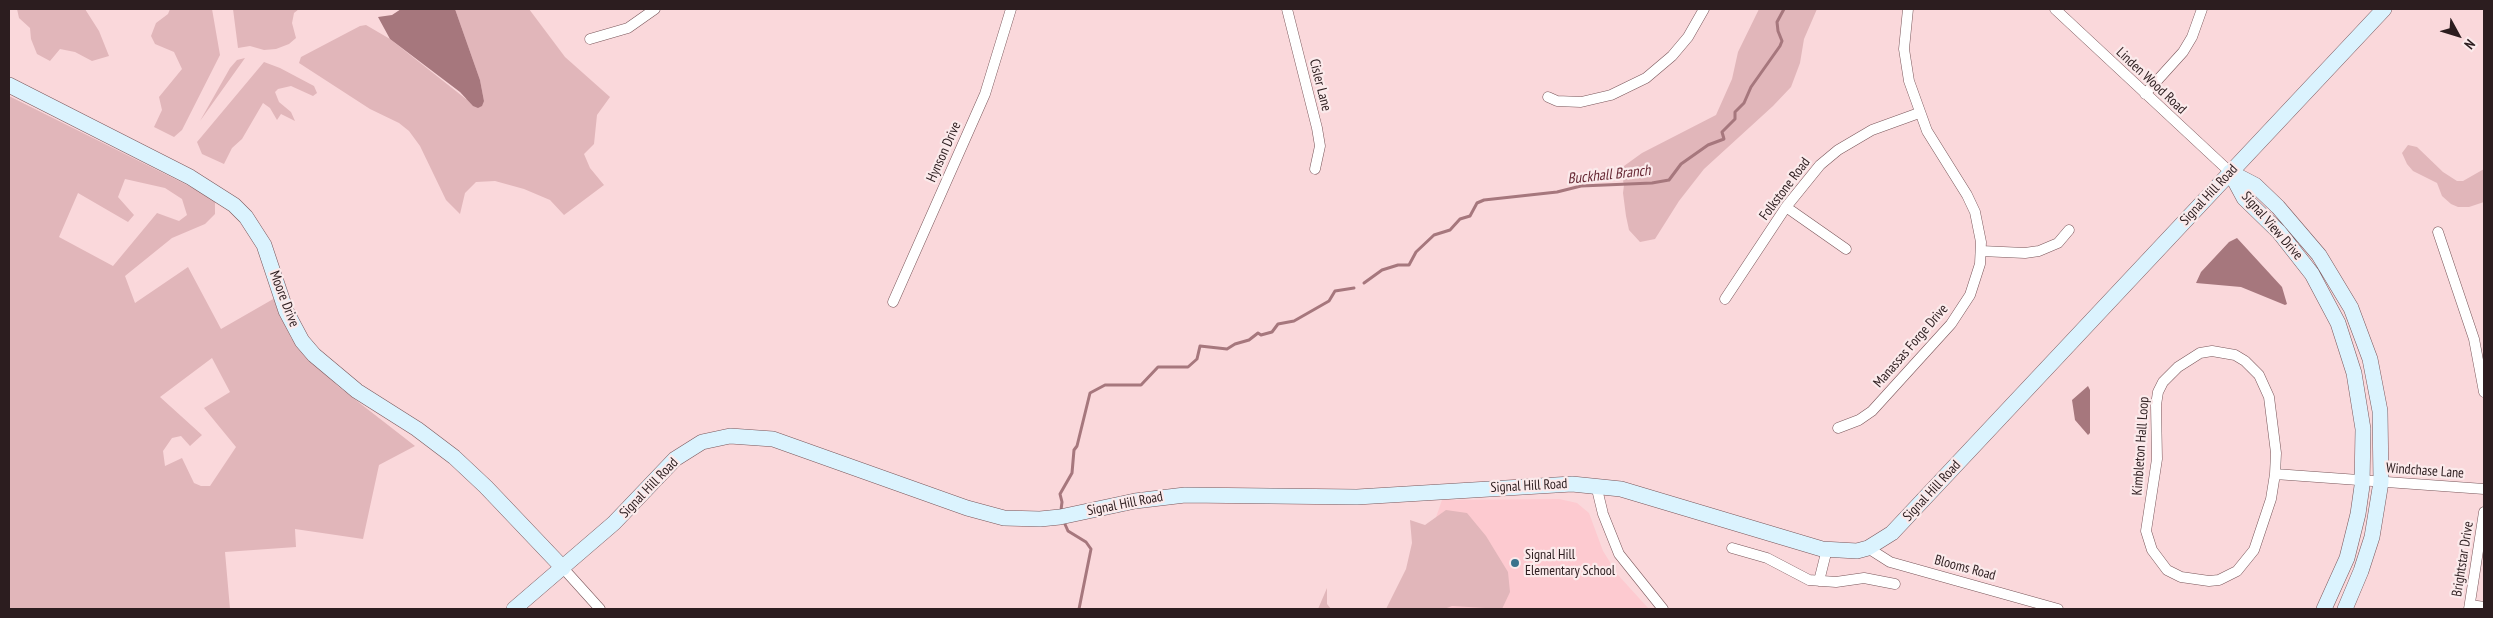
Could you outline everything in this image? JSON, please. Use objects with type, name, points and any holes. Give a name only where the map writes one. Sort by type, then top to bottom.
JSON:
[{"type":"main road","name":"Signal Hill Road","points":[[514,609],[614,524],[675,459],[702,442],[730,436],[781,442],[967,508],[989,515],[1022,519],[1060,517],[1143,499],[1185,495],[1357,497],[1552,484],[1596,485],[1621,489],[1827,549],[1857,551],[1868,548],[1892,533],[2384,9]]},
{"type":"main road","name":"Moore Drive","points":[[9,85],[190,178],[234,206],[246,217],[264,245],[286,311],[298,334],[314,355],[357,391],[417,429],[454,457],[486,486],[563,568]]},
{"type":"main road","name":"Signal View Drive","points":[[2230,172],[2244,198],[2298,254],[2312,274],[2338,323],[2354,373],[2360,401],[2363,430],[2363,480],[2352,542],[2336,585],[2324,609]]},
{"type":"main road","name":"Signal View Drive","points":[[2230,172],[2255,185],[2293,222],[2319,255],[2351,308],[2364,340],[2376,387],[2382,436],[2381,482],[2372,537],[2361,571],[2345,609]]},
{"type":"street","points":[[590,39],[628,28],[655,9]]},
{"type":"street","name":"Hynson Drive","points":[[893,302],[986,94],[1012,9]]},
{"type":"street","name":"Cisler Lane","points":[[1287,9],[1317,128],[1320,146],[1315,169]]},
{"type":"street","points":[[1548,97],[1557,101],[1581,102],[1612,94],[1646,78],[1672,56],[1688,37],[1704,9]]},
{"type":"street","name":"Manassas Forge Drive","points":[[1838,428],[1859,420],[1872,411],[1951,324],[1973,286],[1981,251],[1979,227],[1967,195],[1931,140],[1919,113],[1904,57],[1908,9]]},
{"type":"street","name":"Linden Wood Road","points":[[2055,9],[2230,172]]},
{"type":"street","points":[[2145,94],[2182,52],[2192,37],[2202,9]]},
{"type":"street","name":"Folkstone Road","points":[[1725,299],[1786,207],[1809,176],[1838,150],[1872,130],[1919,113]]},
{"type":"street","points":[[1786,207],[1846,249]]},
{"type":"street","points":[[1981,251],[2025,253],[2039,251],[2058,243],[2069,230]]},
{"type":"street","points":[[2438,232],[2482,365],[2484,392]]},
{"type":"street","name":"Kimbleton Hall Loop","points":[[2212,351],[2235,355],[2252,367],[2264,384],[2269,396],[2276,453],[2276,474],[2260,538],[2254,550],[2237,571],[2219,580],[2195,580],[2174,574],[2159,562],[2152,550],[2146,531],[2157,459],[2156,405],[2163,382],[2178,366],[2200,353],[2212,351]]},
{"type":"street","name":"Windchase Lane","points":[[2276,474],[2484,489]]},
{"type":"street","points":[[1596,485],[1603,514],[1619,554],[1663,609]]},
{"type":"street","name":"Brightstar Drive","points":[[2470,607],[2484,512]]},
{"type":"street","points":[[1732,548],[1767,558],[1803,578],[1836,582],[1864,578],[1895,584]]},
{"type":"street","name":"Blooms Road","points":[[1868,548],[1890,562],[2058,609]]},
{"type":"street","points":[[1819,581],[1827,549]]},
{"type":"street","points":[[563,568],[600,609]]},
{"type":"street","points":[[2470,607],[2484,607]]},
{"type":"shaded area","points":[[17,9],[85,9],[99,31],[109,56],[92,61],[75,52],[60,49],[50,61],[37,54],[31,39],[30,28],[19,18]]},
{"type":"shaded area","points":[[170,9],[212,9],[220,55],[182,130],[174,137],[154,127],[162,110],[159,97],[182,69],[174,52],[155,44],[151,36],[156,23],[168,14]]},
{"type":"shaded area","points":[[233,9],[299,9],[294,13],[292,23],[296,38],[289,44],[276,49],[264,50],[250,46],[238,48]]},
{"type":"shaded area","points":[[401,9],[455,9],[480,80],[484,101],[482,106],[478,108],[473,106],[460,92],[390,39],[378,17],[392,15]]},
{"type":"shaded area","points":[[455,9],[529,9],[565,57],[610,97],[597,115],[594,144],[584,154],[590,168],[604,185],[564,215],[550,200],[524,189],[495,181],[476,182],[465,193],[460,214],[446,200],[420,146],[409,131],[399,123],[370,109],[299,63],[301,57],[360,26],[366,25],[390,39],[466,99],[484,101],[480,80]]},
{"type":"shaded area","points":[[1759,9],[1817,9],[1804,39],[1800,63],[1791,87],[1704,169],[1679,201],[1655,239],[1640,242],[1629,230],[1626,216],[1623,193],[1624,185],[1621,172],[1624,166],[1642,153],[1716,115],[1732,79],[1738,52]]},
{"type":"shaded area","points":[[245,58],[200,121],[230,68],[237,60]]},
{"type":"shaded area","points":[[264,62],[280,68],[314,86],[317,93],[313,96],[291,86],[278,89],[275,92],[279,102],[291,112],[295,121],[281,114],[277,120],[270,108],[263,103],[242,139],[232,148],[224,164],[202,154],[197,142]]},
{"type":"shaded area","points":[[9,96],[215,199],[215,214],[205,224],[172,238],[125,276],[135,303],[188,267],[221,329],[275,298],[291,338],[303,353],[339,387],[415,446],[379,465],[363,539],[295,529],[296,547],[225,552],[230,609],[9,609]],"holes":[[[125,179],[165,188],[182,199],[187,215],[179,221],[157,213],[113,266],[59,237],[78,193],[128,222],[134,215],[118,197]],[[212,358],[230,392],[204,408],[236,447],[210,486],[201,486],[194,483],[182,458],[165,466],[163,451],[172,438],[181,436],[190,446],[202,435],[160,397]]]},
{"type":"shaded area","points":[[2408,145],[2417,147],[2443,172],[2457,181],[2463,181],[2484,169],[2484,202],[2469,207],[2458,207],[2451,204],[2442,196],[2437,183],[2413,171],[2407,164],[2402,153]]},
{"type":"shaded area","points":[[2237,238],[2282,287],[2287,304],[2285,305],[2241,287],[2196,283],[2201,272],[2229,242]]},
{"type":"shaded area","points":[[2088,386],[2090,390],[2090,433],[2088,435],[2075,420],[2072,400]]},
{"type":"shaded area","name":"Signal Hill Elementary School","points":[[1559,499],[1577,503],[1589,513],[1603,551],[1618,575],[1649,609],[1404,609],[1442,500]]},
{"type":"shaded area","points":[[1446,510],[1467,513],[1486,536],[1508,572],[1510,592],[1502,609],[1452,606],[1444,609],[1386,609],[1406,569],[1412,543],[1410,520],[1425,525]]},
{"type":"shaded area","points":[[1327,588],[1327,604],[1331,609],[1318,609]]},
{"type":"waterway","name":"Buckhall Branch","points":[[1364,283],[1382,270],[1398,265],[1409,265],[1416,252],[1434,235],[1450,230],[1460,219],[1470,216],[1477,203],[1484,200],[1557,192],[1581,186],[1652,183],[1669,180],[1681,164],[1708,145],[1724,139],[1722,132],[1735,119],[1735,112],[1744,103],[1751,87],[1780,46],[1782,41],[1777,22],[1784,9]]},
{"type":"waterway","name":"Buckhall Branch","points":[[1061,510],[1060,494],[1072,473],[1074,450],[1077,446],[1090,393],[1105,385],[1141,385],[1158,367],[1188,367],[1197,359],[1200,346],[1227,349],[1235,344],[1249,340],[1258,333],[1261,335],[1272,332],[1278,324],[1294,321],[1329,301],[1335,291],[1354,288]]},
{"type":"waterway","name":"Buckhall Branch","points":[[1064,522],[1068,531],[1086,542],[1091,549],[1079,609]]},
{"type":"place","name":"Signal Hill Elementary School","points":[[1515,563]]}]
